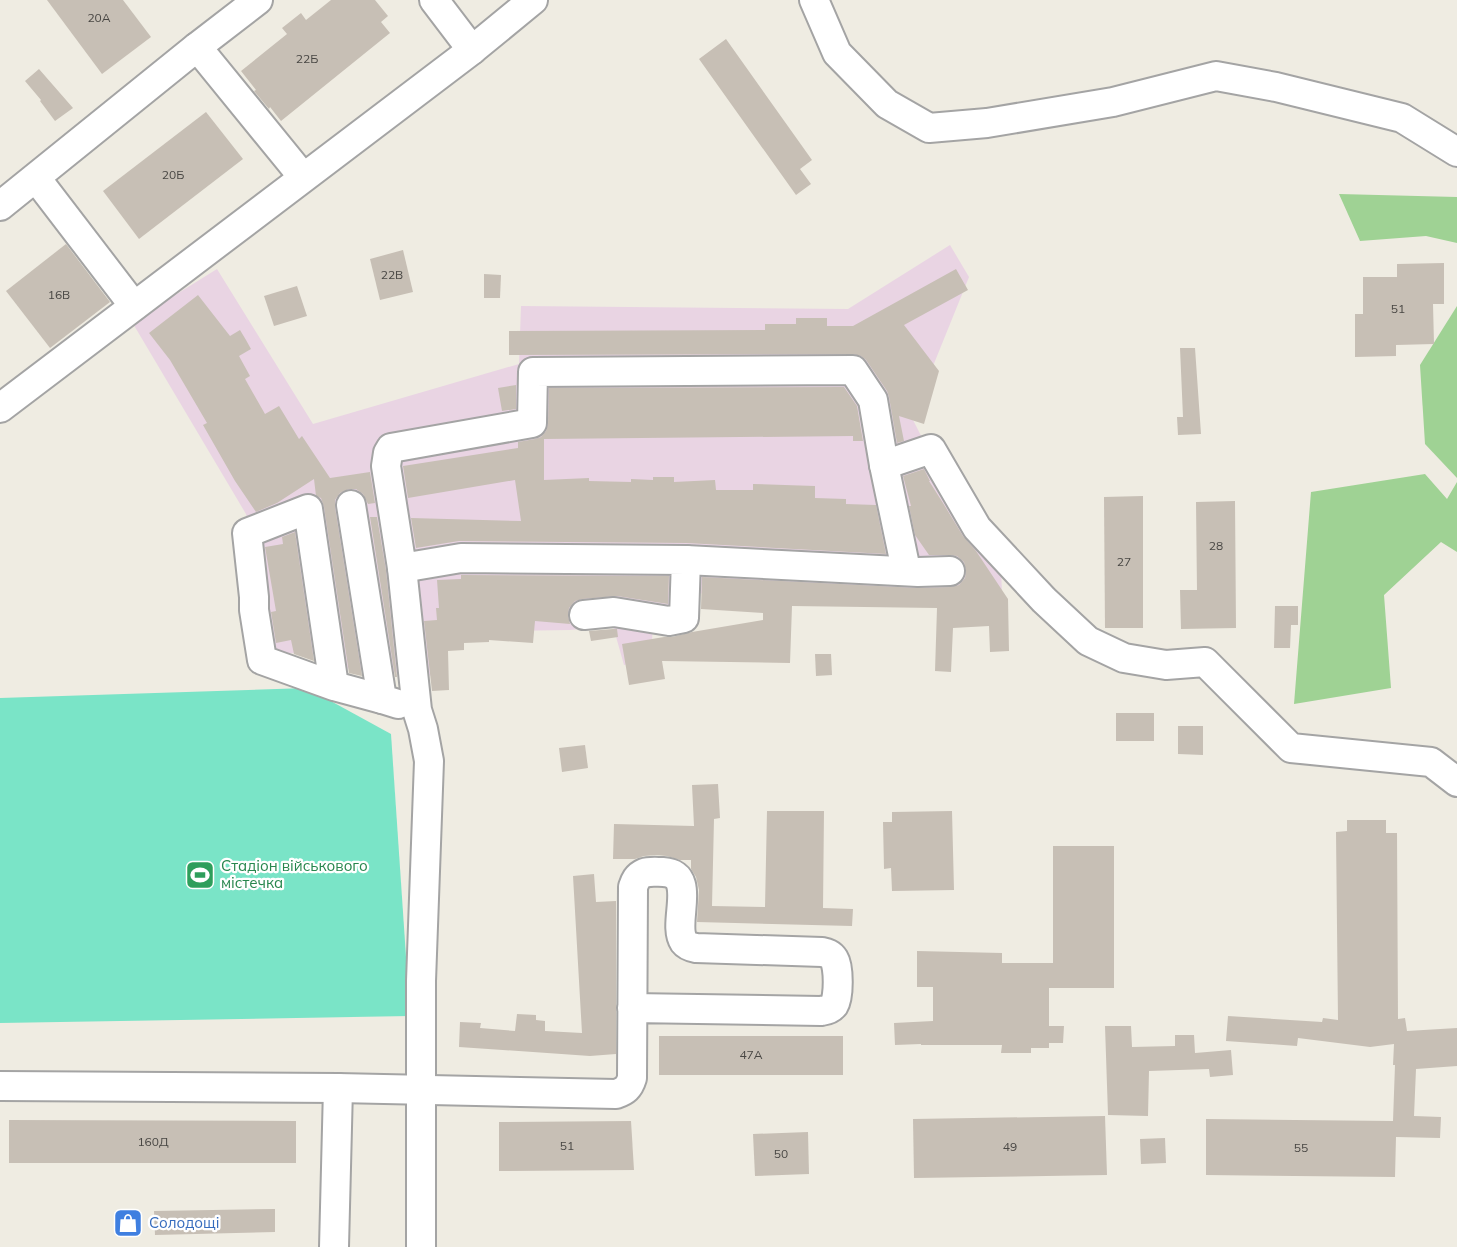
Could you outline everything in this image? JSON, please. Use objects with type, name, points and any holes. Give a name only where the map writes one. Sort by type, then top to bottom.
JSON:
[{"type":"street","points":[[0,206],[258,0]]},
{"type":"street","points":[[434,0],[471,50]]},
{"type":"street","points":[[0,408],[471,50],[532,0]]},
{"type":"street","points":[[814,0],[837,53],[886,104],[929,128],[987,123],[1113,102],[1216,76],[1276,87],[1402,118],[1457,152]]},
{"type":"street","points":[[197,47],[303,177]]},
{"type":"street","points":[[36,178],[134,306]]},
{"type":"street","points":[[421,1247],[421,981],[429,761],[417,710],[402,568],[386,466],[391,448],[532,423],[533,372],[854,370],[873,400],[906,570]]},
{"type":"street","points":[[884,465],[931,449],[977,528],[1044,600],[1088,641],[1124,658],[1166,664],[1205,662],[1291,748],[1431,762],[1457,782]]},
{"type":"street","points":[[351,505],[382,699]]},
{"type":"street","points":[[334,686],[308,509],[247,533],[254,610],[262,660],[334,686],[417,710]]},
{"type":"street","points":[[402,568],[461,558],[686,560],[950,571]]},
{"type":"street","points":[[584,615],[614,612],[669,621],[684,618],[686,560]]},
{"type":"street","points":[[0,1086],[338,1088],[616,1094],[624,1092],[630,1086],[632,1078],[633,888],[635,880],[641,874],[650,872],[667,872],[675,875],[680,881],[682,888],[681,932],[682,940],[688,946],[822,952],[830,954],[837,967],[838,996],[830,1010],[821,1011],[632,1008]]},
{"type":"street","points":[[334,1247],[338,1088]]},
{"type":"shaded area","points":[[950,245],[969,277],[912,418],[977,546],[1000,547],[1003,615],[967,599],[686,593],[653,623],[651,659],[624,665],[613,626],[570,630],[445,632],[447,677],[343,668],[337,655],[262,652],[263,597],[246,514],[132,322],[217,269],[313,424],[519,364],[521,306],[848,309]]},
{"type":"green space","points":[[1339,194],[1457,197],[1457,243],[1426,236],[1360,241]]},
{"type":"green space","points":[[1457,306],[1457,478],[1425,444],[1420,365]]},
{"type":"green space","points":[[1425,474],[1447,499],[1457,482],[1457,552],[1441,542],[1384,595],[1391,688],[1294,704],[1311,492]]},
{"type":"green space","name":"Стадіон військового містечка","points":[[307,688],[391,734],[410,1016],[0,1023],[0,698]]},
{"type":"building","points":[[47,0],[123,0],[151,37],[102,74]]},
{"type":"building","points":[[331,0],[375,0],[388,16],[381,22],[390,33],[281,121],[254,91],[256,90],[241,71],[287,34],[282,28],[301,13],[306,20]]},
{"type":"building","points":[[726,39],[812,160],[800,169],[811,184],[796,195],[699,59]]},
{"type":"building","points":[[39,69],[73,108],[55,121],[25,81]]},
{"type":"building","points":[[206,112],[243,159],[139,239],[103,191]]},
{"type":"building","points":[[66,244],[110,302],[50,348],[6,291]]},
{"type":"building","points":[[403,250],[413,292],[380,300],[370,259]]},
{"type":"building","points":[[1444,263],[1444,304],[1433,304],[1434,344],[1396,345],[1396,356],[1355,357],[1355,314],[1363,314],[1363,277],[1397,277],[1397,264]]},
{"type":"building","points":[[956,269],[968,290],[904,325],[939,371],[924,424],[899,416],[904,441],[897,443],[887,391],[866,360],[853,354],[509,355],[509,331],[765,330],[765,324],[796,324],[796,318],[827,318],[827,326],[853,326]]},
{"type":"building","points":[[484,274],[501,275],[500,298],[484,298]]},
{"type":"building","points":[[297,286],[307,316],[274,326],[264,296]]},
{"type":"building","points":[[198,295],[230,336],[240,330],[246,340],[251,349],[239,356],[250,376],[245,379],[265,414],[279,406],[299,439],[302,436],[330,478],[370,472],[375,503],[368,504],[363,494],[356,489],[340,493],[335,500],[362,676],[349,673],[324,507],[321,498],[316,496],[314,479],[277,503],[256,512],[235,481],[203,425],[207,423],[170,360],[149,333]]},
{"type":"building","points":[[1180,348],[1195,348],[1201,434],[1178,435],[1177,417],[1183,417]]},
{"type":"building","points":[[516,385],[516,409],[502,411],[498,388]]},
{"type":"building","points":[[844,387],[857,406],[863,441],[853,441],[853,436],[544,439],[544,480],[589,478],[589,481],[631,482],[631,479],[653,480],[653,477],[674,477],[674,482],[715,480],[716,490],[753,490],[753,484],[815,486],[815,498],[846,499],[846,504],[876,505],[886,554],[686,543],[459,541],[416,548],[411,518],[521,521],[515,480],[408,498],[403,466],[518,448],[518,442],[541,437],[548,424],[549,388]]},
{"type":"building","points":[[924,469],[963,536],[976,551],[1008,599],[1009,651],[990,652],[989,626],[953,628],[951,672],[935,671],[937,608],[792,606],[790,663],[662,661],[665,679],[629,685],[622,644],[763,620],[763,613],[701,609],[702,577],[917,588],[959,585],[965,578],[964,562],[957,556],[929,555],[915,535],[909,506],[911,506],[903,476]]},
{"type":"building","points":[[1143,496],[1143,628],[1105,628],[1104,497]]},
{"type":"building","points":[[1235,501],[1236,628],[1181,629],[1180,590],[1197,590],[1196,502]]},
{"type":"building","points":[[370,517],[377,517],[386,570],[397,677],[395,677]]},
{"type":"building","points":[[295,532],[314,661],[294,654],[291,640],[276,643],[271,612],[276,611],[265,547],[283,544],[282,537]]},
{"type":"building","points":[[461,575],[669,576],[668,604],[617,596],[575,601],[569,608],[570,624],[535,621],[533,643],[489,640],[489,642],[464,643],[464,650],[448,651],[449,690],[432,691],[424,621],[437,620],[436,608],[439,608],[437,580],[461,579]]},
{"type":"building","points":[[1275,606],[1298,606],[1298,625],[1291,625],[1290,648],[1274,648]]},
{"type":"building","points":[[617,629],[618,637],[591,641],[589,631]]},
{"type":"building","points":[[815,654],[831,654],[832,675],[816,676]]},
{"type":"building","points":[[1116,713],[1154,713],[1154,741],[1116,741]]},
{"type":"building","points":[[1178,726],[1203,726],[1203,755],[1178,754]]},
{"type":"building","points":[[585,745],[588,768],[562,772],[559,748]]},
{"type":"building","points":[[718,784],[720,818],[714,819],[712,906],[765,907],[767,811],[824,811],[823,908],[853,909],[852,926],[697,922],[699,890],[696,877],[691,869],[691,860],[656,855],[635,859],[613,859],[614,824],[694,826],[692,785]]},
{"type":"building","points":[[952,811],[954,890],[892,891],[891,868],[884,869],[883,822],[892,822],[892,812]]},
{"type":"building","points":[[1347,820],[1386,820],[1386,833],[1397,833],[1398,1019],[1405,1018],[1407,1031],[1457,1028],[1457,1066],[1416,1069],[1414,1116],[1441,1117],[1440,1138],[1396,1137],[1395,1177],[1206,1175],[1206,1119],[1393,1121],[1394,1044],[1370,1047],[1298,1038],[1297,1046],[1226,1041],[1228,1016],[1322,1022],[1323,1018],[1338,1020],[1336,832],[1347,831]]},
{"type":"building","points":[[1053,846],[1114,846],[1114,988],[1049,988],[1049,1026],[1064,1026],[1063,1043],[1049,1043],[1049,1048],[1031,1048],[1031,1053],[1001,1053],[1002,1045],[895,1045],[894,1023],[933,1021],[933,987],[917,987],[917,951],[1002,953],[1002,963],[1053,963]]},
{"type":"building","points":[[594,874],[596,902],[616,901],[616,1054],[590,1056],[459,1047],[460,1022],[481,1023],[480,1028],[515,1031],[517,1014],[536,1015],[536,1020],[545,1021],[545,1031],[582,1033],[573,876]]},
{"type":"building","points":[[1105,1026],[1131,1026],[1132,1047],[1175,1046],[1175,1035],[1194,1035],[1195,1053],[1231,1050],[1233,1075],[1210,1077],[1209,1069],[1149,1071],[1148,1116],[1108,1115]]},
{"type":"building","points":[[659,1036],[843,1036],[843,1075],[659,1075]]},
{"type":"building","points":[[1105,1116],[1107,1175],[914,1178],[913,1119]]},
{"type":"building","points":[[9,1120],[296,1121],[296,1163],[9,1163]]},
{"type":"building","points":[[631,1121],[634,1170],[499,1171],[499,1122]]},
{"type":"building","points":[[808,1132],[809,1174],[755,1176],[753,1134]]},
{"type":"building","points":[[1165,1138],[1166,1163],[1141,1164],[1140,1139]]},
{"type":"building","points":[[275,1209],[275,1232],[155,1235],[154,1211]]},
{"type":"place","name":"Стадіон військового містечка","points":[[200,875]]},
{"type":"place","name":"Солодощі","points":[[128,1223]]}]
